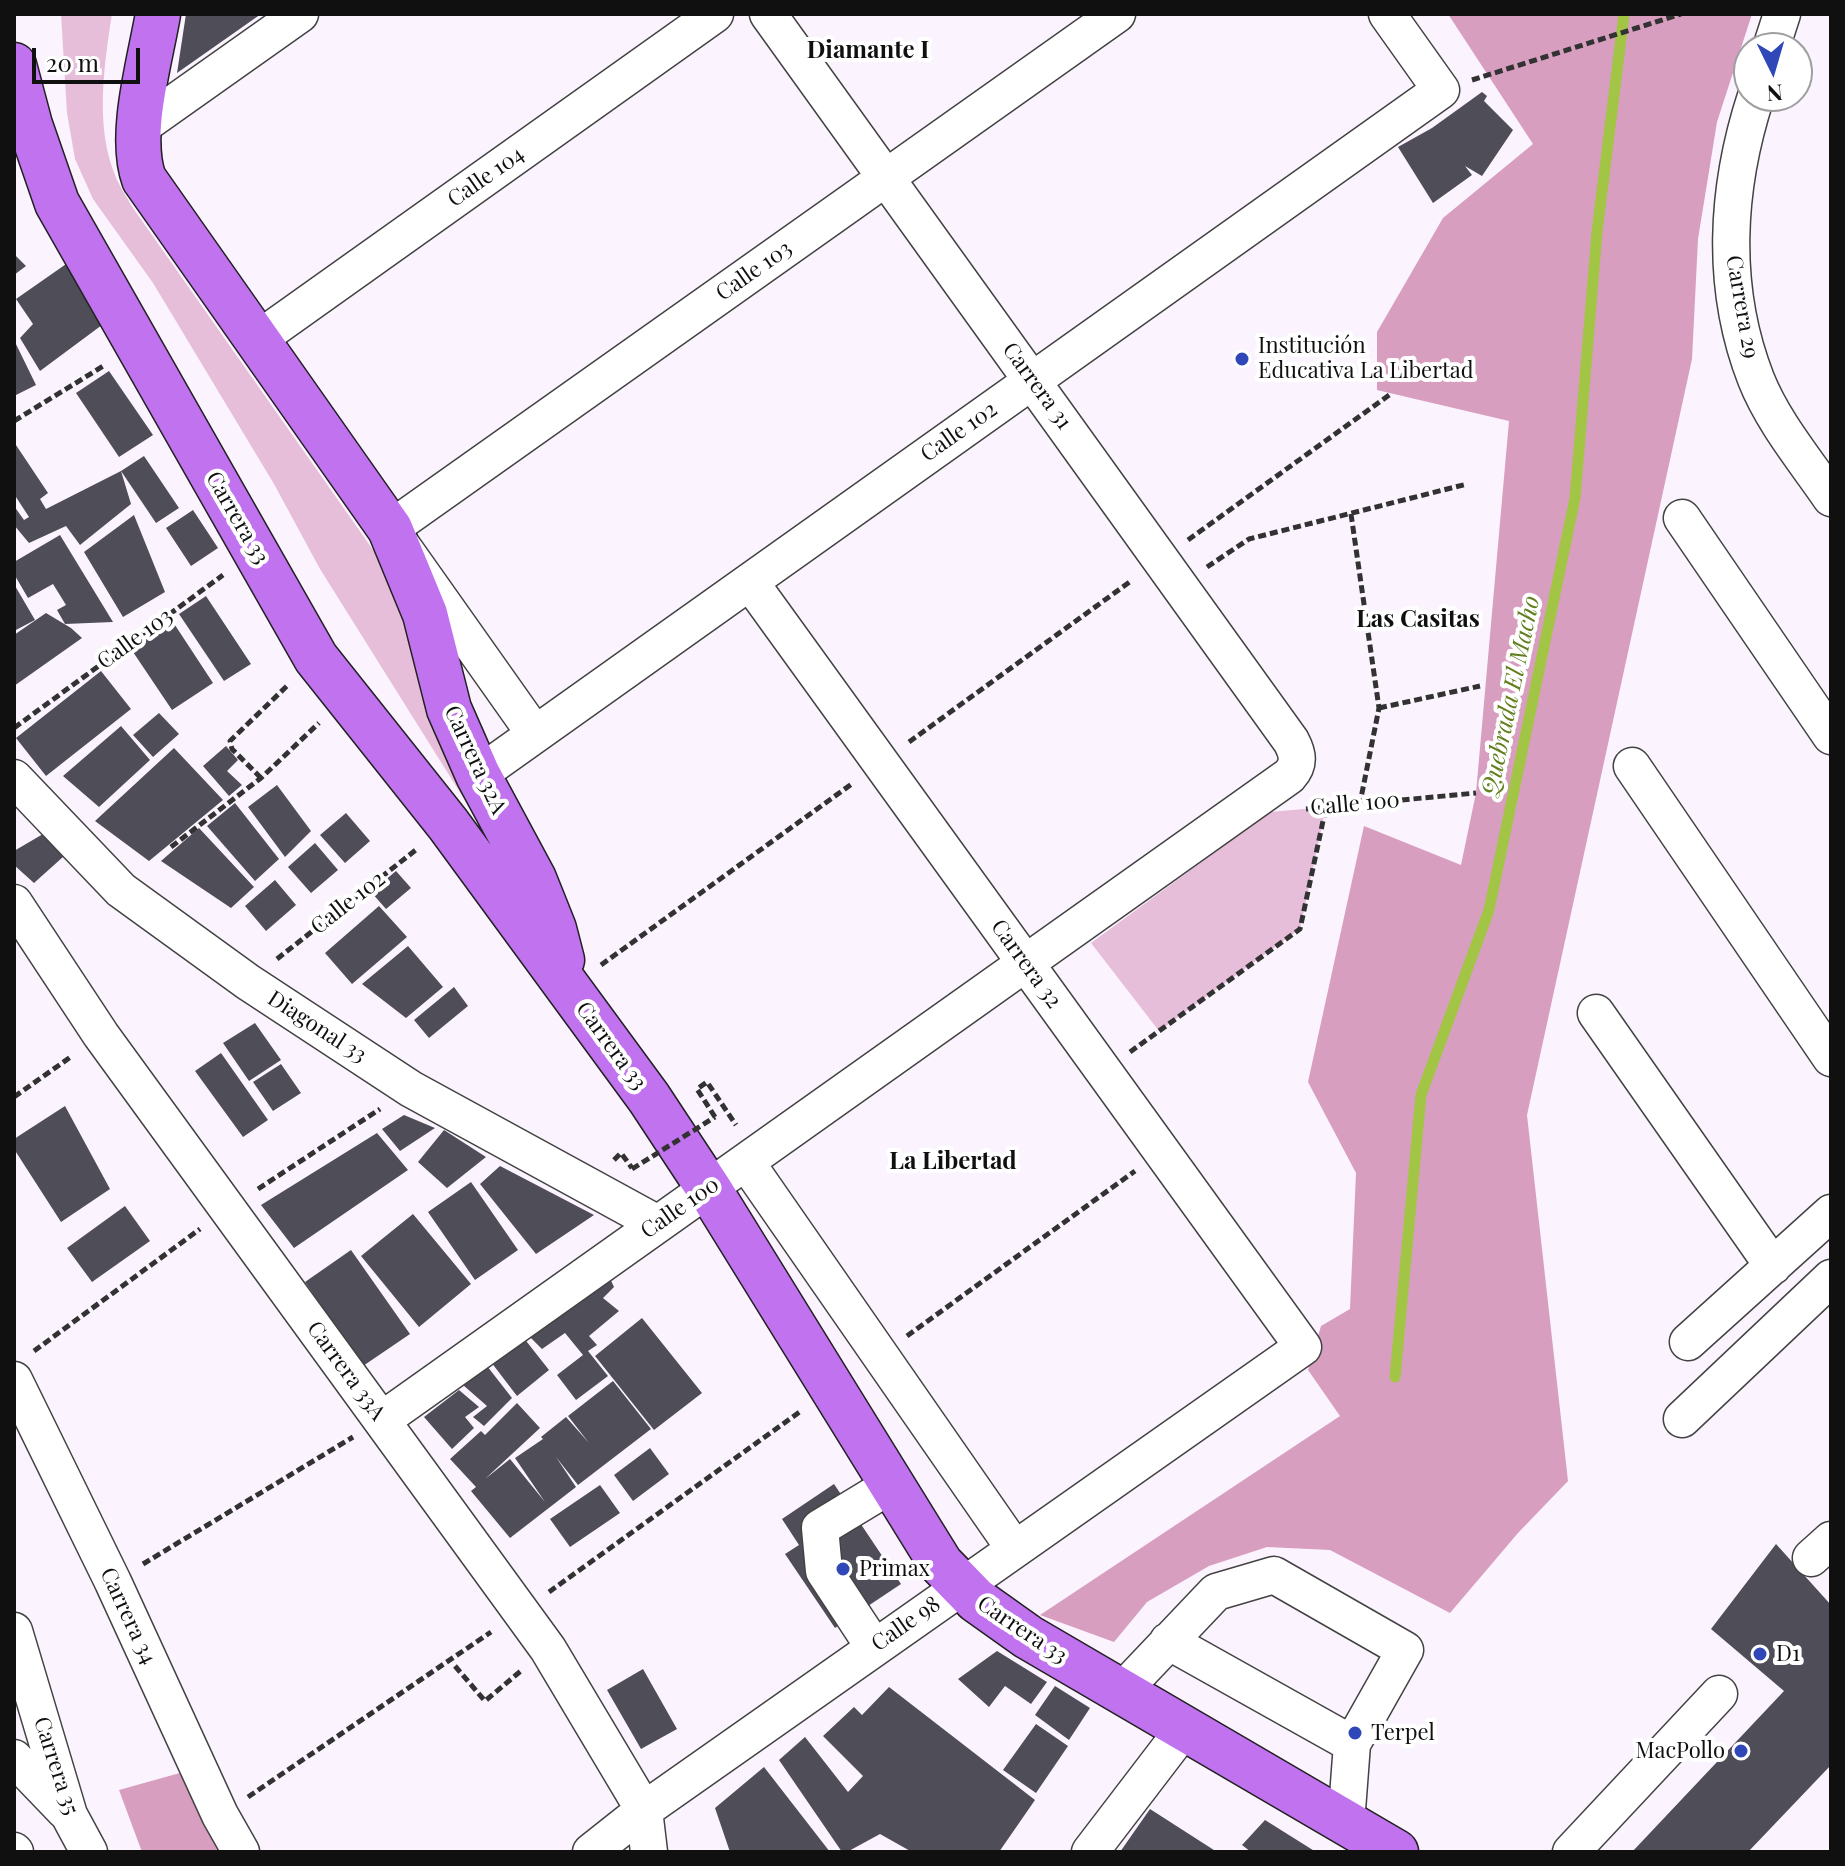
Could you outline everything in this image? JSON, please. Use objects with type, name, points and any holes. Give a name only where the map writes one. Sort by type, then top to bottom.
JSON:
[{"type":"main road","name":"Carrera 32A","points":[[158,14],[139,128],[139,166],[144,179],[390,529],[425,614],[449,709],[478,775],[534,879],[546,907],[569,988]]},
{"type":"main road","name":"Carrera 33","points":[[14,65],[30,125],[57,203],[316,658],[448,824],[643,1088],[941,1564],[960,1586],[995,1616],[1396,1852]]},
{"type":"street","points":[[139,128],[300,14]]},
{"type":"street","name":"Calle 104","points":[[257,340],[715,14]]},
{"type":"street","name":"Carrera 31","points":[[768,14],[1291,741],[1298,761]]},
{"type":"street","name":"Calle 103","points":[[390,529],[1117,14]]},
{"type":"street","name":"Calle 102","points":[[478,775],[1441,90],[1387,14]]},
{"type":"street","name":"Carrera 29","points":[[1752,112],[1736,171],[1730,213],[1730,254],[1745,344],[1756,381],[1831,498]]},
{"type":"street","points":[[1682,518],[1831,736]]},
{"type":"street","name":"Carrera 32A","points":[[390,529],[535,734]]},
{"type":"street","name":"Carrera 32","points":[[750,582],[1303,1347]]},
{"type":"street","name":"Calle 100","points":[[382,1420],[1289,776],[1298,761]]},
{"type":"street","points":[[1632,766],[1831,1058]]},
{"type":"street","name":"Diagonal 33","points":[[14,778],[121,890],[248,982],[411,1089],[658,1224]]},
{"type":"street","name":"Carrera 33A","points":[[14,903],[101,1035],[548,1649],[644,1810],[649,1852]]},
{"type":"street","points":[[1596,1013],[1773,1266]]},
{"type":"street","points":[[746,1162],[1014,1548]]},
{"type":"street","points":[[1688,1342],[1831,1213]]},
{"type":"street","points":[[1682,1419],[1831,1278]]},
{"type":"street","name":"Calle 98","points":[[591,1852],[644,1810],[1303,1347]]},
{"type":"street","name":"Carrera 34","points":[[20,1368],[113,1582],[220,1815],[241,1852]]},
{"type":"street","points":[[874,1647],[824,1571],[820,1528],[891,1485]]},
{"type":"street","points":[[1121,1692],[1216,1592],[1274,1575],[1405,1650],[1352,1744],[1346,1823]]},
{"type":"street","name":"Carrera 35","points":[[14,1631],[69,1815],[89,1852]]},
{"type":"street","points":[[1168,1641],[1352,1744]]},
{"type":"street","points":[[1571,1852],[1719,1694]]},
{"type":"street","points":[[1090,1852],[1184,1729]]},
{"type":"street","points":[[14,1758],[69,1815]]},
{"type":"path","points":[[1486,75],[1681,14]]},
{"type":"path","points":[[14,421],[138,345]]},
{"type":"path","points":[[569,988],[881,763],[1171,572],[1392,393]]},
{"type":"path","points":[[1171,572],[1249,539],[1467,484]]},
{"type":"path","points":[[1351,514],[1379,708],[1360,803]]},
{"type":"path","name":"Calle 103","points":[[14,728],[256,551]]},
{"type":"path","points":[[261,778],[232,749],[230,741],[316,658]]},
{"type":"path","points":[[1379,708],[1480,686]]},
{"type":"path","points":[[171,847],[261,778],[346,697]]},
{"type":"path","name":"Calle 100","points":[[1298,810],[1476,793]]},
{"type":"path","points":[[1104,1071],[1300,929],[1326,807]]},
{"type":"path","name":"Calle 102","points":[[248,982],[448,824]]},
{"type":"path","points":[[14,1097],[101,1035]]},
{"type":"path","points":[[632,1169],[715,1117],[697,1089],[707,1082],[733,1121]]},
{"type":"path","points":[[20,1368],[228,1209],[411,1089]]},
{"type":"path","points":[[880,1355],[1162,1152]]},
{"type":"path","points":[[220,1815],[522,1611],[832,1389]]},
{"type":"path","points":[[113,1582],[382,1420]]},
{"type":"path","points":[[455,1666],[485,1701],[548,1649]]},
{"type":"shaded area","points":[[61,14],[112,14],[104,74],[103,116],[109,156],[117,179],[133,208],[378,557],[409,633],[435,725],[476,818],[320,569],[274,484],[153,283],[93,199],[75,159],[67,113]]},
{"type":"shaded area","points":[[1448,14],[1752,14],[1746,32],[1733,32],[1733,73],[1717,122],[1698,239],[1692,359],[1527,1115],[1568,1481],[1518,1533],[1450,1613],[1330,1550],[1267,1547],[1209,1566],[1147,1602],[1114,1642],[1040,1615],[1340,1416],[1308,1370],[1321,1326],[1350,1309],[1356,1173],[1308,1082],[1364,826],[1461,865],[1476,793],[1509,421],[1377,390],[1377,332],[1443,218],[1533,144]]},
{"type":"shaded area","points":[[1326,807],[1300,929],[1159,1031],[1091,943],[1270,812]]},
{"type":"shaded area","points":[[187,1771],[224,1852],[142,1852],[119,1790]]},
{"type":"building","points":[[186,14],[261,14],[177,73]]},
{"type":"building","points":[[1482,92],[1487,96],[1484,101],[1513,130],[1482,176],[1465,166],[1472,175],[1433,203],[1398,147],[1432,128]]},
{"type":"building","points":[[14,254],[26,266],[14,275]]},
{"type":"building","points":[[69,262],[106,322],[40,371],[20,338],[33,324],[16,299]]},
{"type":"building","points":[[14,340],[36,385],[14,396]]},
{"type":"building","points":[[109,371],[153,435],[119,457],[76,393]]},
{"type":"building","points":[[14,442],[48,493],[40,499],[46,509],[121,471],[131,504],[80,545],[66,526],[29,543],[14,525],[14,506],[24,520],[29,517],[14,494]]},
{"type":"building","points":[[144,456],[179,508],[156,523],[121,471]]},
{"type":"building","points":[[193,510],[218,548],[191,566],[166,528]]},
{"type":"building","points":[[134,515],[165,592],[123,617],[84,552]]},
{"type":"building","points":[[60,535],[113,622],[65,624],[57,610],[66,605],[53,584],[28,598],[14,574],[14,562]]},
{"type":"building","points":[[14,584],[35,620],[14,631]]},
{"type":"building","points":[[206,596],[251,664],[224,681],[179,614]]},
{"type":"building","points":[[46,613],[82,638],[14,686],[14,635]]},
{"type":"building","points":[[173,622],[213,683],[172,710],[131,649]]},
{"type":"building","points":[[101,671],[131,709],[46,776],[16,738]]},
{"type":"building","points":[[159,713],[179,734],[153,757],[133,735]]},
{"type":"building","points":[[121,726],[150,760],[99,807],[63,776]]},
{"type":"building","points":[[226,746],[238,760],[227,771],[242,785],[229,796],[203,766]]},
{"type":"building","points":[[174,748],[223,800],[149,861],[95,821]]},
{"type":"building","points":[[277,785],[311,831],[285,857],[248,807]]},
{"type":"building","points":[[235,803],[279,859],[255,881],[207,826]]},
{"type":"building","points":[[346,813],[370,841],[345,863],[320,835]]},
{"type":"building","points":[[55,827],[73,848],[34,883],[14,865],[14,851]]},
{"type":"building","points":[[199,828],[254,887],[231,908],[161,861]]},
{"type":"building","points":[[315,843],[338,870],[311,893],[288,867]]},
{"type":"building","points":[[396,871],[411,888],[386,909],[371,892]]},
{"type":"building","points":[[275,880],[296,905],[266,931],[245,906]]},
{"type":"building","points":[[379,906],[407,937],[352,984],[325,953]]},
{"type":"building","points":[[408,946],[443,987],[406,1018],[362,984]]},
{"type":"building","points":[[454,987],[468,1006],[429,1038],[414,1020]]},
{"type":"building","points":[[255,1023],[281,1060],[249,1081],[223,1043]]},
{"type":"building","points":[[221,1053],[268,1120],[243,1137],[195,1071]]},
{"type":"building","points":[[281,1064],[301,1093],[273,1111],[253,1082]]},
{"type":"building","points":[[65,1106],[110,1189],[61,1222],[14,1149],[14,1139]]},
{"type":"building","points":[[404,1115],[435,1128],[400,1151],[382,1129]]},
{"type":"building","points":[[444,1130],[486,1157],[447,1188],[418,1162]]},
{"type":"building","points":[[377,1133],[408,1170],[294,1248],[261,1205]]},
{"type":"building","points":[[500,1166],[594,1215],[536,1254],[480,1184]]},
{"type":"building","points":[[471,1182],[518,1250],[475,1280],[428,1212]]},
{"type":"building","points":[[125,1206],[150,1241],[92,1282],[67,1248]]},
{"type":"building","points":[[413,1214],[471,1284],[419,1327],[361,1256]]},
{"type":"building","points":[[351,1250],[410,1334],[363,1366],[305,1282]]},
{"type":"building","points":[[606,1270],[614,1287],[603,1298],[619,1311],[589,1336],[597,1345],[588,1351],[608,1376],[576,1400],[557,1375],[583,1355],[565,1333],[542,1349],[527,1334]]},
{"type":"building","points":[[642,1318],[702,1393],[654,1430],[595,1356]]},
{"type":"building","points":[[523,1337],[549,1370],[517,1396],[491,1362]]},
{"type":"building","points":[[487,1366],[512,1398],[484,1426],[473,1417],[487,1406],[463,1385]]},
{"type":"building","points":[[613,1381],[651,1429],[578,1485],[556,1457],[576,1487],[510,1538],[471,1491],[476,1487],[450,1459],[481,1431],[485,1435],[517,1403],[540,1428],[485,1479],[510,1459],[545,1502],[515,1458],[543,1439],[541,1437],[566,1417],[589,1443],[568,1416]]},
{"type":"building","points":[[459,1390],[479,1407],[465,1417],[474,1428],[452,1449],[424,1417]]},
{"type":"building","points":[[650,1448],[669,1474],[633,1501],[614,1475]]},
{"type":"building","name":"Primax","points":[[834,1484],[901,1584],[835,1628],[785,1554],[799,1545],[782,1519]]},
{"type":"building","points":[[600,1485],[620,1513],[570,1547],[550,1519]]},
{"type":"building","points":[[1776,1544],[1831,1605],[1831,1765],[1748,1852],[1632,1852],[1784,1691],[1711,1629]]},
{"type":"building","points":[[997,1651],[1047,1682],[1031,1704],[1005,1686],[989,1707],[958,1679]]},
{"type":"building","points":[[643,1669],[677,1729],[641,1749],[607,1690]]},
{"type":"building","points":[[1055,1686],[1090,1708],[1069,1740],[1035,1715]]},
{"type":"building","points":[[889,1687],[1035,1800],[999,1852],[912,1852],[880,1834],[842,1852],[779,1760],[805,1737],[848,1792],[863,1776],[823,1736],[854,1707],[862,1715]]},
{"type":"building","points":[[1036,1724],[1068,1746],[1036,1793],[1003,1770]]},
{"type":"building","points":[[764,1767],[830,1852],[730,1852],[715,1808]]},
{"type":"building","points":[[1150,1809],[1217,1852],[1120,1852]]},
{"type":"building","points":[[1265,1820],[1316,1852],[1251,1852],[1242,1845]]},
{"type":"waterway","name":"Quebrada El Macho","points":[[1395,1377],[1421,1095],[1489,910],[1575,498],[1597,232],[1624,14]]},
{"type":"place","name":"Institución Educativa La Libertad","points":[[1242,359]]},
{"type":"place","name":"Primax","points":[[843,1569]]},
{"type":"place","name":"D1","points":[[1760,1654]]},
{"type":"place","name":"Terpel","points":[[1355,1733]]},
{"type":"place","name":"MacPollo","points":[[1741,1751]]},
{"type":"district","name":"Diamante I","points":[[868,51]]},
{"type":"district","name":"Las Casitas","points":[[1418,620]]},
{"type":"district","name":"La Libertad","points":[[953,1162]]}]
